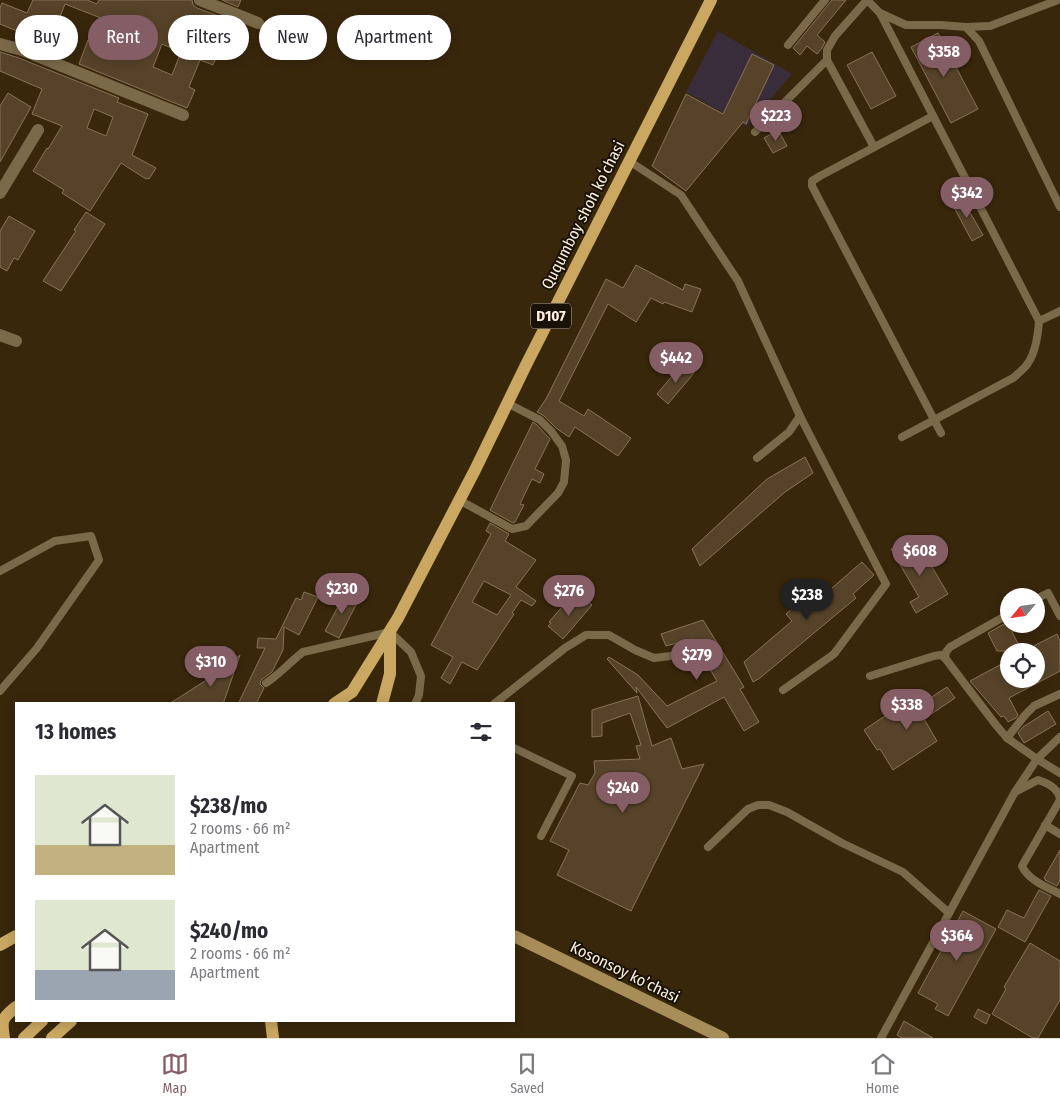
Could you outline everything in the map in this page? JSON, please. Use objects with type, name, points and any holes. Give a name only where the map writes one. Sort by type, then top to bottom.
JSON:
[{"type":"main road","name":"Ququmboy shoh koʻchasi","points":[[390,632],[459,500],[711,0]]},
{"type":"main road","name":"D107","points":[[347,698],[390,632]]},
{"type":"main road","points":[[383,702],[390,674],[390,632]]},
{"type":"main road","name":"Kosonsoy ko’chasi","points":[[515,936],[722,1038]]},
{"type":"main road","points":[[0,945],[15,937]]},
{"type":"main road","points":[[4,1038],[2,1023],[5,1016],[15,1008]]},
{"type":"main road","points":[[24,1038],[41,1022]]},
{"type":"main road","points":[[52,1038],[70,1022]]},
{"type":"main road","points":[[271,1022],[273,1038]]},
{"type":"street","points":[[200,0],[258,24]]},
{"type":"street","points":[[0,44],[22,50],[183,115]]},
{"type":"street","points":[[0,193],[38,130]]},
{"type":"street","points":[[0,335],[16,341]]},
{"type":"lane","points":[[788,45],[825,0]]},
{"type":"lane","points":[[874,147],[827,60],[826,50],[835,36],[867,0],[880,13],[1039,321],[1034,348],[1026,366],[1013,378],[902,437]]},
{"type":"lane","points":[[880,13],[906,25],[990,26],[1058,0]]},
{"type":"lane","points":[[966,27],[979,41],[1060,207]]},
{"type":"lane","points":[[755,132],[827,60]]},
{"type":"lane","points":[[933,116],[820,176],[812,181],[812,186],[942,433]]},
{"type":"lane","points":[[629,161],[681,194],[738,281],[800,416],[886,584],[834,654],[784,690]]},
{"type":"lane","points":[[1039,321],[1060,311]]},
{"type":"lane","points":[[459,500],[512,529],[526,526],[558,493],[564,482],[566,460],[562,446],[540,420],[507,403]]},
{"type":"lane","points":[[757,458],[789,432],[800,416]]},
{"type":"lane","points":[[0,571],[55,541],[91,536],[99,560],[37,648],[0,691]]},
{"type":"lane","points":[[1045,594],[1048,593],[1060,616]]},
{"type":"lane","points":[[945,658],[950,646],[1000,619]]},
{"type":"lane","points":[[266,683],[304,652],[390,632],[411,652],[421,676],[419,695],[415,702]]},
{"type":"lane","points":[[497,702],[565,648],[586,635],[609,635],[635,650],[654,658],[679,655]]},
{"type":"lane","points":[[870,676],[940,655],[945,658],[1007,738],[1060,773]]},
{"type":"lane","points":[[1007,738],[1024,715],[1034,706],[1060,694]]},
{"type":"lane","points":[[881,1038],[1015,792],[1037,759],[1060,737]]},
{"type":"lane","points":[[515,748],[572,776],[541,836]]},
{"type":"lane","points":[[1015,792],[1038,780],[1047,782],[1059,794],[1060,800],[1022,866],[1024,872],[1029,876],[1060,894]]},
{"type":"lane","points":[[708,847],[748,809],[758,804],[769,805],[787,812],[842,843],[903,872],[949,913]]},
{"type":"lane","points":[[1046,825],[1060,834]]},
{"type":"shaded area","points":[[718,31],[792,74],[747,126],[686,92]]},
{"type":"building","points":[[33,0],[87,0],[97,4],[99,0],[192,0],[193,5],[197,8],[216,15],[168,15],[168,47],[162,44],[158,54],[158,15],[93,15],[65,4],[61,15],[15,15],[15,30],[0,24],[0,8],[2,3],[27,13]]},
{"type":"building","points":[[222,0],[241,0],[238,7]]},
{"type":"building","points":[[832,0],[846,0],[817,35],[825,42],[822,48],[817,54],[807,46],[800,55],[793,48]]},
{"type":"building","points":[[938,33],[978,109],[951,123],[911,47]]},
{"type":"building","points":[[88,40],[88,60],[156,60],[153,67],[172,75],[178,60],[200,60],[189,87],[195,90],[187,108],[79,64]]},
{"type":"building","points":[[0,52],[15,57],[15,60],[24,60],[119,98],[117,102],[148,114],[132,155],[156,168],[149,179],[121,163],[90,211],[62,193],[64,190],[33,171],[62,126],[32,114],[42,89],[0,71]],"holes":[[[94,109],[113,117],[106,136],[87,128]]]},
{"type":"building","points":[[872,52],[896,96],[871,109],[847,65]]},
{"type":"building","points":[[752,54],[774,65],[746,124],[743,122],[686,191],[652,166],[686,94],[723,114]]},
{"type":"building","points":[[200,60],[215,60],[213,65]]},
{"type":"building","points":[[8,93],[31,107],[0,162],[0,106]]},
{"type":"building","points":[[778,130],[787,146],[773,153],[764,138]]},
{"type":"building","points":[[961,197],[983,235],[972,241],[951,202]]},
{"type":"building","points":[[86,212],[105,224],[61,291],[43,281],[76,231],[74,230]]},
{"type":"building","points":[[9,216],[35,231],[18,260],[14,258],[7,271],[0,267],[0,231]]},
{"type":"building","points":[[636,265],[683,290],[685,284],[701,289],[692,312],[664,302],[663,304],[651,298],[636,322],[608,304],[559,401],[584,416],[588,409],[631,438],[618,456],[575,427],[569,437],[537,412],[546,399],[606,279],[623,288]]},
{"type":"building","points":[[683,363],[694,373],[668,404],[657,394]]},
{"type":"building","points":[[533,422],[550,439],[535,469],[544,474],[540,483],[532,479],[520,504],[524,505],[513,523],[490,510]]},
{"type":"building","points":[[805,457],[813,473],[785,492],[700,566],[692,549],[767,479]]},
{"type":"building","points":[[490,523],[509,534],[505,541],[536,560],[516,587],[536,601],[532,606],[521,600],[512,613],[514,614],[477,670],[462,662],[450,684],[441,678],[453,657],[431,645],[491,534],[486,531]],"holes":[[[484,581],[511,595],[497,615],[472,602]]]},
{"type":"building","points":[[905,541],[914,555],[922,550],[948,594],[916,613],[910,602],[919,597],[891,549]]},
{"type":"building","points":[[862,562],[874,575],[853,594],[856,598],[753,682],[744,662],[792,621],[786,614],[818,585],[825,594]]},
{"type":"building","points":[[304,592],[318,597],[299,635],[284,627],[283,650],[272,672],[261,680],[260,684],[264,688],[257,702],[239,702],[265,648],[257,648],[258,638],[276,639],[296,598],[301,600]]},
{"type":"building","points":[[346,592],[359,599],[339,638],[325,631]]},
{"type":"building","points":[[581,595],[592,605],[563,639],[548,626],[551,623],[549,622],[562,607],[567,611]]},
{"type":"building","points":[[703,620],[744,687],[740,689],[759,722],[744,731],[724,697],[667,728],[636,687],[637,693],[607,659],[609,657],[638,675],[667,706],[717,681],[692,639],[666,646],[661,634]]},
{"type":"building","points":[[1000,626],[1000,633],[1013,633],[1018,643],[1000,643],[1000,651],[997,651],[988,633]]},
{"type":"building","points":[[1057,634],[1060,641],[1060,671],[1045,679],[1045,643],[1040,643]]},
{"type":"building","points":[[240,655],[224,702],[172,702],[219,672]]},
{"type":"building","points":[[1000,665],[1000,688],[1028,688],[1009,698],[1018,715],[1016,718],[1008,722],[1004,716],[1001,717],[970,681]]},
{"type":"building","points":[[947,687],[955,698],[924,719],[937,741],[893,770],[880,749],[877,750],[864,730],[894,710],[900,718]]},
{"type":"building","points":[[638,696],[652,746],[671,738],[682,769],[704,764],[631,911],[557,875],[569,850],[550,841],[580,783],[588,785],[595,773],[594,761],[640,759],[636,746],[641,745],[630,713],[602,723],[602,736],[592,737],[592,710]]},
{"type":"building","points":[[1048,711],[1056,724],[1024,743],[1018,733],[1023,727]]},
{"type":"building","points":[[1060,850],[1060,881],[1057,886],[1044,878]]},
{"type":"building","points":[[1039,890],[1051,896],[1025,942],[998,927],[1007,910],[1024,918]]},
{"type":"building","points":[[963,911],[996,929],[948,1016],[935,1009],[938,1004],[918,993]]},
{"type":"building","points":[[1030,943],[1060,961],[1060,1000],[1038,1038],[1033,1038],[992,1014],[1006,989],[1004,987]]},
{"type":"building","points":[[978,1009],[990,1015],[986,1024],[974,1017]]},
{"type":"building","points":[[904,1021],[933,1038],[902,1038],[897,1035]]}]
